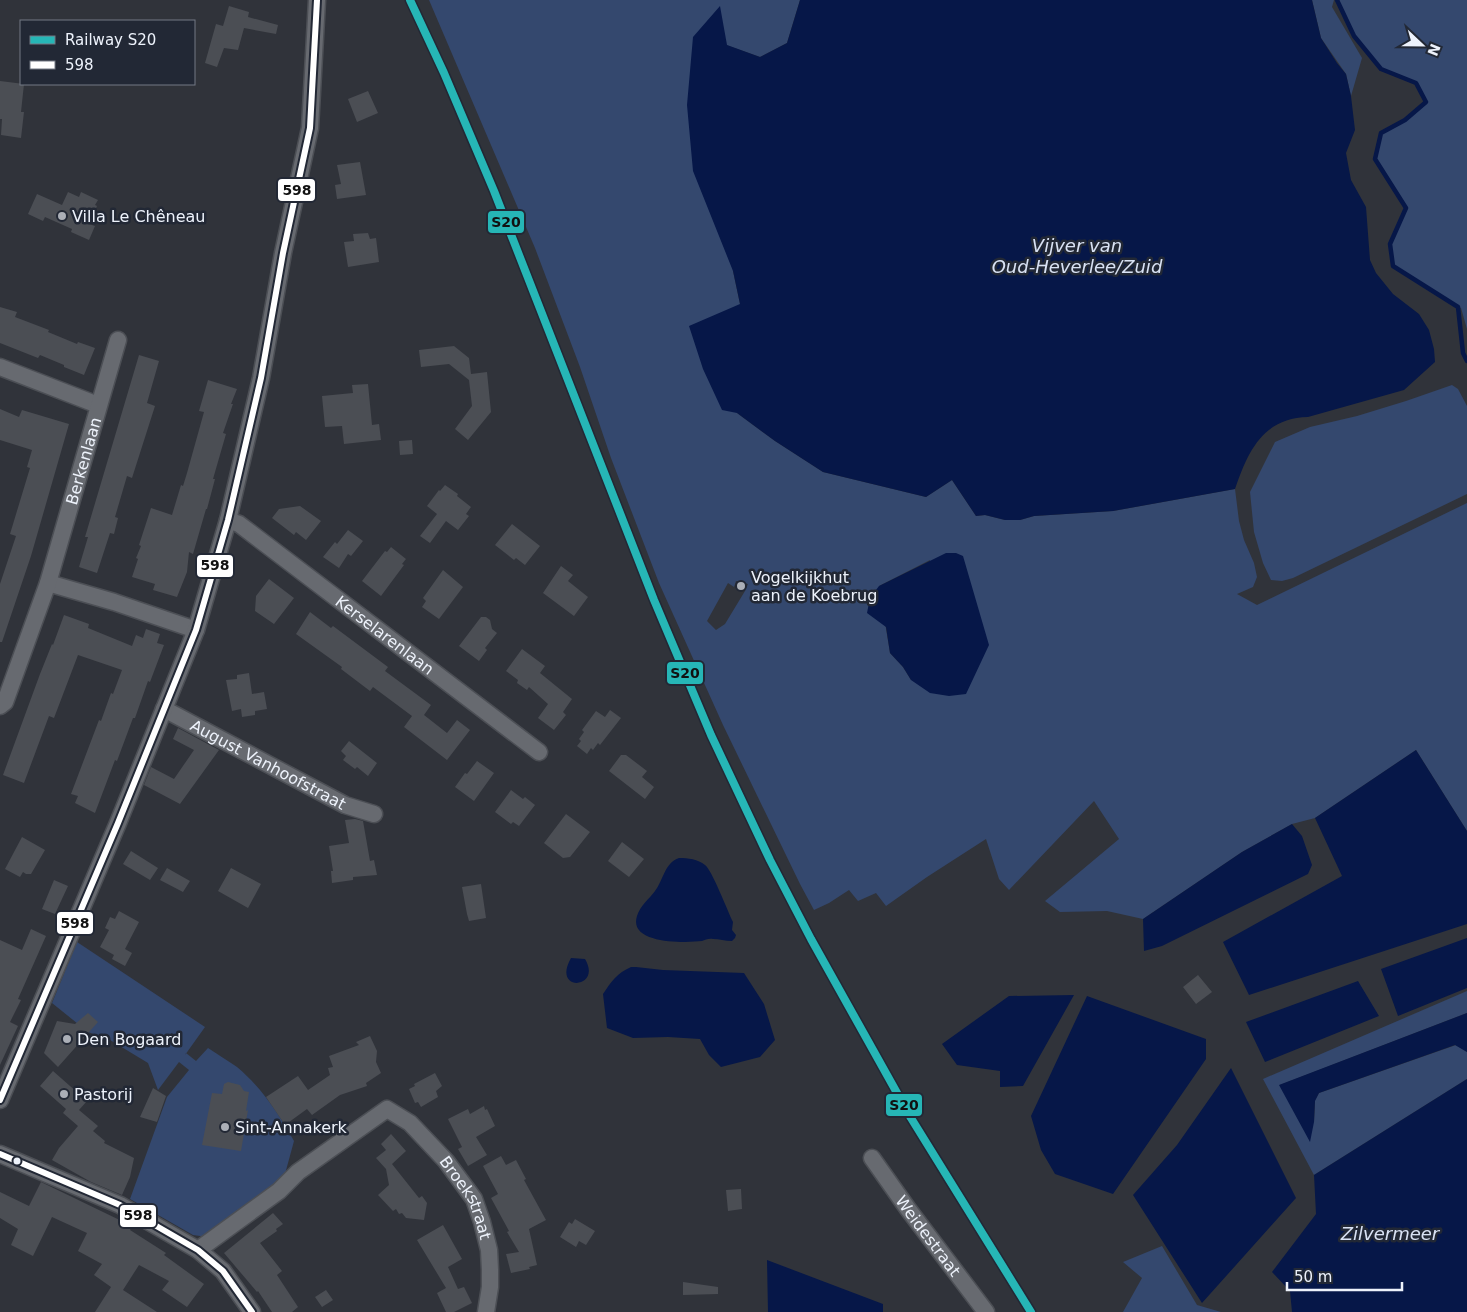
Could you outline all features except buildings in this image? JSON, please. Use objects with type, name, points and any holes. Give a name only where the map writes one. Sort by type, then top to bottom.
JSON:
[{"type":"street","points":[[0,1100],[5,1074],[118,823],[196,630],[228,520],[261,378],[310,128],[317,0]]},
{"type":"street","name":"Berkenlaan","points":[[0,706],[5,702],[48,583],[118,340]]},
{"type":"street","points":[[0,367],[98,405]]},
{"type":"street","name":"Kerselarenlaan","points":[[228,520],[239,524],[539,752]]},
{"type":"street","points":[[48,583],[114,602],[196,630]]},
{"type":"street","name":"August Vanhoofstraat","points":[[164,709],[345,805],[374,814]]},
{"type":"street","name":"Broekstraat","points":[[193,1247],[279,1191],[298,1172],[387,1109],[410,1123],[446,1161],[474,1199],[482,1222],[488,1250],[490,1287],[486,1312]]},
{"type":"street","points":[[0,1154],[120,1205],[193,1247],[223,1272],[252,1312]]},
{"type":"street","name":"Weidestraat","points":[[872,1158],[908,1210],[986,1312]]},
{"type":"shaded area","points":[[429,0],[800,0],[787,43],[760,57],[726,45],[733,271],[740,304],[737,413],[775,441],[823,472],[926,497],[952,480],[976,516],[985,515],[1005,520],[1020,520],[1034,516],[1113,511],[1235,489],[1239,521],[1257,577],[1253,587],[1237,594],[1257,605],[1467,503],[1467,831],[1416,750],[1315,818],[1292,824],[1242,852],[1143,919],[1107,911],[1060,912],[1045,901],[1119,839],[1094,801],[1009,890],[999,879],[986,839],[886,906],[876,893],[858,901],[849,890],[814,910],[723,725],[659,583],[611,458],[580,367],[535,248]],"holes":[[[930,560],[911,680],[903,667],[890,653],[879,586]],[[736,581],[748,584],[725,624],[716,630],[707,621],[728,583],[734,587]]]},
{"type":"shaded area","points":[[1312,0],[1334,0],[1332,7],[1362,58],[1351,96],[1346,74],[1321,38]]},
{"type":"shaded area","points":[[1337,0],[1467,0],[1467,329],[1461,308],[1393,266],[1390,244],[1406,208],[1375,159],[1381,133],[1405,120],[1426,102],[1416,83],[1381,69],[1354,36]]},
{"type":"shaded area","points":[[1452,385],[1458,389],[1467,406],[1467,494],[1293,578],[1282,581],[1271,580],[1263,563],[1254,532],[1250,492],[1275,442],[1310,427],[1357,416]]},
{"type":"shaded area","points":[[77,942],[205,1027],[186,1053],[196,1061],[208,1048],[237,1067],[269,1101],[294,1141],[282,1185],[207,1237],[193,1235],[130,1199],[167,1097],[189,1070],[179,1062],[158,1090],[148,1063],[110,1040],[88,1032],[52,1003]]},
{"type":"shaded area","points":[[1467,991],[1467,1013],[1280,1085],[1314,1122],[1315,1100],[1319,1093],[1456,1045],[1467,1052],[1467,1079],[1314,1175],[1263,1079]]},
{"type":"shaded area","points":[[1162,1246],[1197,1305],[1221,1312],[1123,1312],[1142,1278],[1123,1262]]},
{"type":"water","name":"Vijver van Oud-Heverlee/Zuid","points":[[800,0],[1312,0],[1321,38],[1346,74],[1351,96],[1355,130],[1346,153],[1351,180],[1366,207],[1370,260],[1376,273],[1393,294],[1419,314],[1429,330],[1435,362],[1404,390],[1308,417],[1279,423],[1260,439],[1252,450],[1235,489],[1113,511],[1034,516],[1020,520],[1005,520],[985,515],[976,516],[952,480],[926,497],[823,472],[775,441],[737,413],[722,410],[703,369],[689,326],[740,304],[733,271],[693,171],[687,105],[693,37],[720,6],[727,45],[760,57],[787,43]]},
{"type":"water","points":[[946,553],[956,553],[963,556],[989,645],[966,694],[949,696],[930,693],[911,680],[903,667],[890,653],[886,627],[867,613],[870,598],[879,586]]},
{"type":"water","points":[[1416,750],[1467,831],[1467,924],[1249,995],[1223,942],[1342,876],[1315,818]]},
{"type":"water","points":[[1292,824],[1302,836],[1312,865],[1308,874],[1162,946],[1144,951],[1143,919],[1242,852]]},
{"type":"water","points":[[679,858],[696,860],[708,868],[733,922],[732,930],[736,935],[732,941],[712,939],[683,942],[660,940],[649,937],[641,932],[637,925],[637,916],[640,909],[658,887],[670,863]]},
{"type":"water","points":[[1467,938],[1467,988],[1398,1016],[1381,969]]},
{"type":"water","points":[[571,958],[585,959],[589,969],[588,976],[583,981],[571,982],[567,977],[567,969]]},
{"type":"water","points":[[631,967],[744,973],[764,1004],[775,1040],[760,1057],[721,1067],[709,1055],[700,1039],[668,1037],[633,1038],[607,1028],[603,994],[618,975]]},
{"type":"water","points":[[1358,981],[1379,1016],[1265,1062],[1246,1022]]},
{"type":"water","points":[[1074,995],[1023,1086],[1000,1087],[1000,1071],[957,1065],[942,1044],[1009,996]]},
{"type":"water","points":[[1087,996],[1206,1039],[1206,1059],[1113,1194],[1055,1174],[1041,1150],[1031,1116]]},
{"type":"water","points":[[1467,1013],[1467,1052],[1455,1045],[1319,1093],[1315,1101],[1314,1122],[1310,1142],[1279,1085]]},
{"type":"water","points":[[1231,1068],[1296,1198],[1202,1303],[1133,1195],[1177,1145]]},
{"type":"water","name":"Zilvermeer","points":[[1467,1079],[1467,1312],[1292,1312],[1290,1291],[1272,1272],[1316,1214],[1314,1175]]},
{"type":"water","points":[[767,1260],[883,1304],[883,1312],[768,1312]]},
{"type":"waterway","points":[[1337,0],[1354,36],[1381,69],[1416,83],[1426,102],[1405,120],[1381,133],[1375,159],[1406,208],[1390,244],[1393,266],[1458,307],[1463,353],[1467,361]]},
{"type":"rail line","name":"S20","points":[[410,0],[444,73],[494,191],[654,600],[711,735],[770,860],[811,939],[911,1118],[1031,1312]]},
{"type":"transit line","name":"598","points":[[0,1100],[118,823],[196,630],[228,520],[261,378],[283,253],[310,128],[317,0]]},
{"type":"transit line","name":"598","points":[[0,1154],[120,1205],[198,1250],[223,1271],[252,1312]]},
{"type":"place","name":"Villa Le Chêneau","points":[[62,216]]},
{"type":"place","name":"Vogelkijkhut aan de Koebrug","points":[[741,586]]},
{"type":"place","name":"Den Bogaard","points":[[67,1039]]},
{"type":"place","name":"Pastorij","points":[[64,1094]]},
{"type":"place","name":"Sint-Annakerk","points":[[225,1127]]}]
